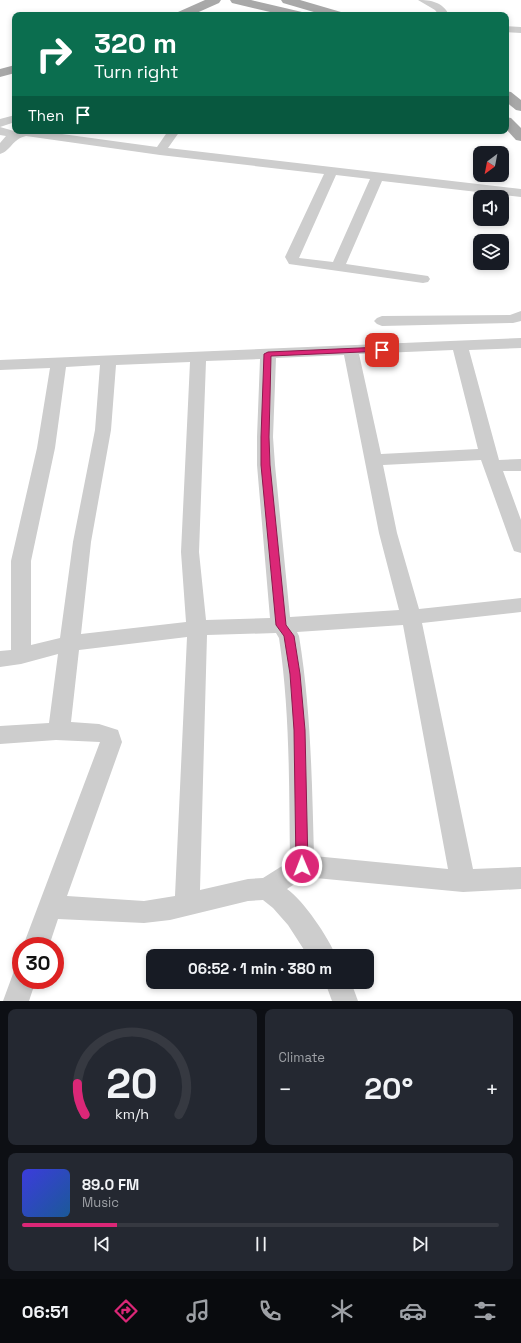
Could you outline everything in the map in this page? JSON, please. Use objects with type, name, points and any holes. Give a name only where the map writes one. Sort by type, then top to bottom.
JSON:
[{"type":"main road","points":[[189,12],[215,0]]},
{"type":"main road","points":[[236,0],[286,12]]},
{"type":"main road","points":[[287,0],[327,12]]},
{"type":"main road","points":[[0,70],[12,69]]},
{"type":"main road","points":[[0,73],[12,70]]},
{"type":"main road","points":[[509,97],[521,107]]},
{"type":"main road","points":[[509,124],[521,138]]},
{"type":"street","points":[[423,0],[439,8],[443,12]]},
{"type":"street","points":[[509,29],[521,30]]},
{"type":"street","points":[[0,123],[12,119]]},
{"type":"street","points":[[0,131],[14,135],[20,134]]},
{"type":"street","points":[[45,134],[160,151],[515,193],[521,208]]},
{"type":"street","points":[[160,151],[172,134]]},
{"type":"street","points":[[0,150],[14,135]]},
{"type":"street","points":[[331,172],[292,257],[294,261],[423,279]]},
{"type":"street","points":[[338,267],[377,177]]},
{"type":"street","points":[[382,321],[513,319],[521,315]]},
{"type":"street","points":[[0,365],[460,346],[520,348]]},
{"type":"street","points":[[460,346],[491,460],[521,546]]},
{"type":"street","points":[[351,351],[388,533],[411,617],[462,881]]},
{"type":"street","points":[[268,354],[265,437],[266,465],[281,625],[288,636],[295,674],[299,730],[302,866]]},
{"type":"street","points":[[186,905],[197,628],[190,552],[198,357]]},
{"type":"street","points":[[59,731],[82,542],[103,430],[108,360]]},
{"type":"street","points":[[21,656],[20,561],[46,448],[59,362]]},
{"type":"street","points":[[372,460],[491,460],[521,465]]},
{"type":"street","points":[[0,659],[21,656],[70,643],[197,628],[281,625],[411,617],[521,605]]},
{"type":"street","points":[[0,735],[59,731],[101,732],[110,736],[111,742],[39,937]]},
{"type":"street","points":[[50,907],[144,912],[170,909],[248,890],[267,889],[302,866],[462,881],[521,878]]},
{"type":"street","points":[[267,889],[282,900],[297,917],[319,949]]},
{"type":"street","points":[[16,1001],[20,989]]},
{"type":"street","points":[[341,989],[345,1001]]},
{"type":"route","points":[[302,866],[299,730],[295,674],[288,636],[281,625],[266,465],[265,437],[268,354],[382,350]]}]
